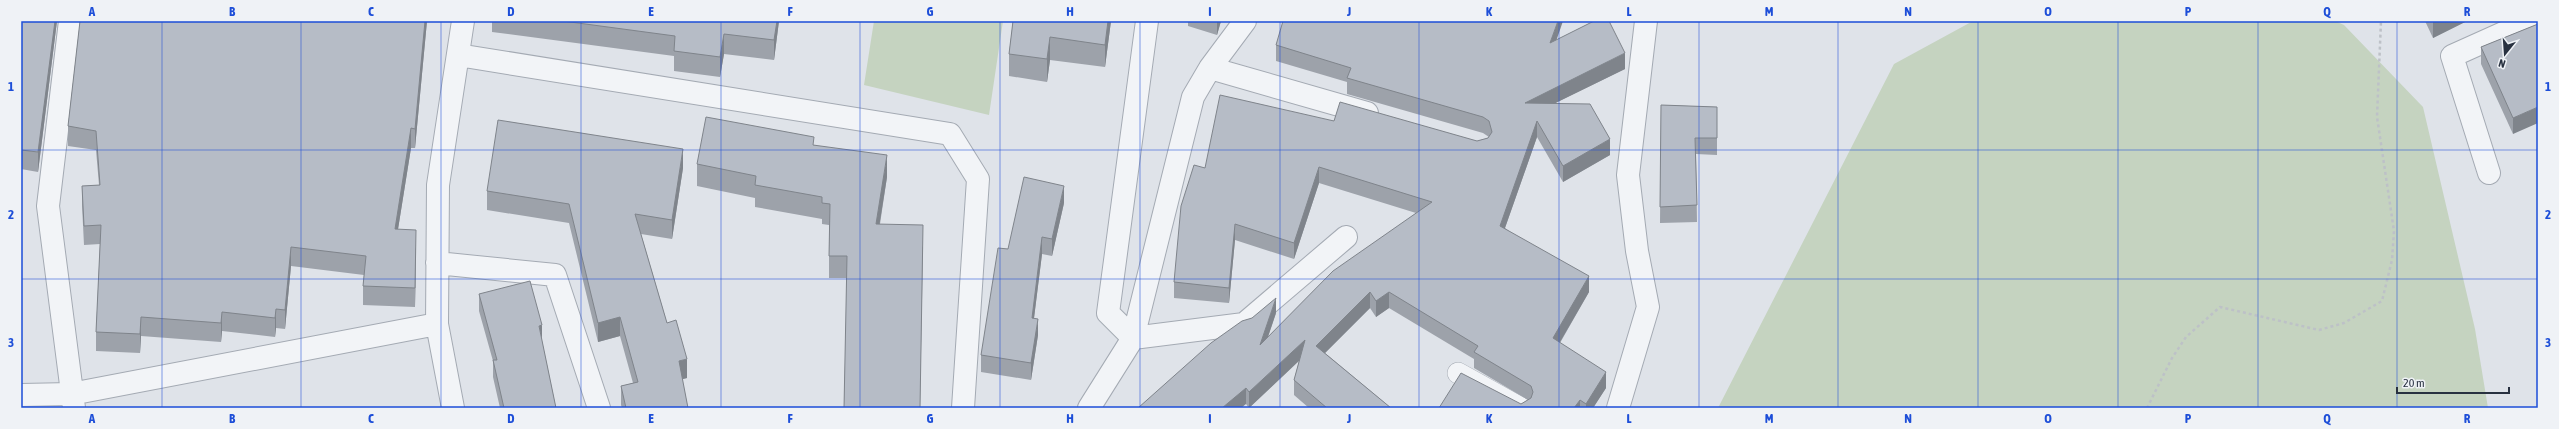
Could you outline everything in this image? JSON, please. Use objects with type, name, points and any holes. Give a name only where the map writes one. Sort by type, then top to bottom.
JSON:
[{"type":"street","points":[[70,21],[48,206],[72,401]]},
{"type":"street","points":[[453,408],[437,324],[438,185],[463,21]]},
{"type":"street","points":[[1133,338],[1108,313],[1147,21]]},
{"type":"street","points":[[1089,408],[1133,338],[1192,97],[1210,68],[1245,21]]},
{"type":"street","points":[[1618,408],[1648,308],[1637,251],[1628,175],[1646,21]]},
{"type":"street","points":[[2489,173],[2452,56],[2530,21]]},
{"type":"street","points":[[458,55],[950,134],[978,179],[963,408]]},
{"type":"street","points":[[1210,68],[1390,119]]},
{"type":"street","points":[[1133,338],[1244,324],[1346,237]]},
{"type":"street","points":[[437,263],[555,275],[599,408]]},
{"type":"street","points":[[21,395],[72,401],[437,324]]},
{"type":"lane","points":[[1458,373],[1521,408]]},
{"type":"path","points":[[2147,408],[2155,389],[2186,337],[2220,307],[2319,330],[2344,323],[2382,301],[2392,260],[2394,232],[2377,117],[2381,21]]},
{"type":"green space","points":[[874,21],[1003,21],[989,115],[864,85]]},
{"type":"green space","points":[[1973,21],[2335,21],[2344,25],[2423,107],[2475,329],[2488,408],[1718,408],[1894,64]]},
{"type":"building","points":[[21,21],[55,21],[38,152],[21,150]]},
{"type":"building","points":[[80,21],[425,21],[415,129],[411,128],[395,229],[416,230],[415,288],[363,286],[366,256],[291,247],[285,310],[276,309],[275,318],[222,312],[221,323],[141,317],[140,334],[96,332],[101,225],[84,226],[82,186],[100,185],[96,131],[68,126]]},
{"type":"building","points":[[563,21],[777,21],[774,40],[724,34],[720,57],[674,51],[675,36]]},
{"type":"building","points":[[1013,21],[1108,21],[1105,45],[1050,37],[1047,59],[1009,54]]},
{"type":"building","points":[[1283,21],[1558,21],[1550,43],[1594,21],[1609,21],[1625,53],[1525,103],[1590,104],[1610,139],[1563,166],[1537,121],[1500,226],[1589,276],[1553,338],[1606,372],[1586,404],[1580,400],[1574,408],[1439,408],[1461,373],[1521,404],[1531,398],[1533,392],[1531,386],[1474,352],[1478,346],[1389,292],[1376,301],[1370,292],[1316,346],[1391,408],[1327,408],[1294,380],[1305,340],[1249,392],[1246,388],[1222,408],[1138,408],[1211,343],[1242,321],[1252,318],[1276,298],[1260,345],[1333,271],[1432,202],[1319,167],[1294,243],[1235,224],[1229,288],[1174,282],[1181,206],[1194,165],[1205,168],[1220,95],[1334,121],[1340,102],[1477,141],[1488,138],[1492,132],[1489,121],[1483,117],[1347,78],[1351,68],[1276,45]]},
{"type":"building","points":[[2538,24],[2538,107],[2513,118],[2481,47]]},
{"type":"building","points":[[1661,105],[1717,107],[1717,138],[1695,138],[1697,205],[1660,207]]},
{"type":"building","points":[[706,117],[814,137],[813,145],[887,155],[876,224],[923,225],[920,408],[844,408],[847,256],[829,256],[830,204],[822,203],[822,197],[755,185],[756,176],[697,164]]},
{"type":"building","points":[[498,120],[683,149],[672,220],[635,214],[667,323],[676,320],[687,359],[679,361],[688,408],[626,408],[621,386],[638,382],[620,317],[598,323],[569,204],[487,191]]},
{"type":"building","points":[[1024,177],[1064,186],[1052,239],[1042,237],[1032,318],[1038,319],[1031,363],[981,355],[998,248],[1008,249]]},
{"type":"building","points":[[530,281],[542,325],[539,326],[556,408],[504,408],[493,360],[497,360],[479,294]]}]
